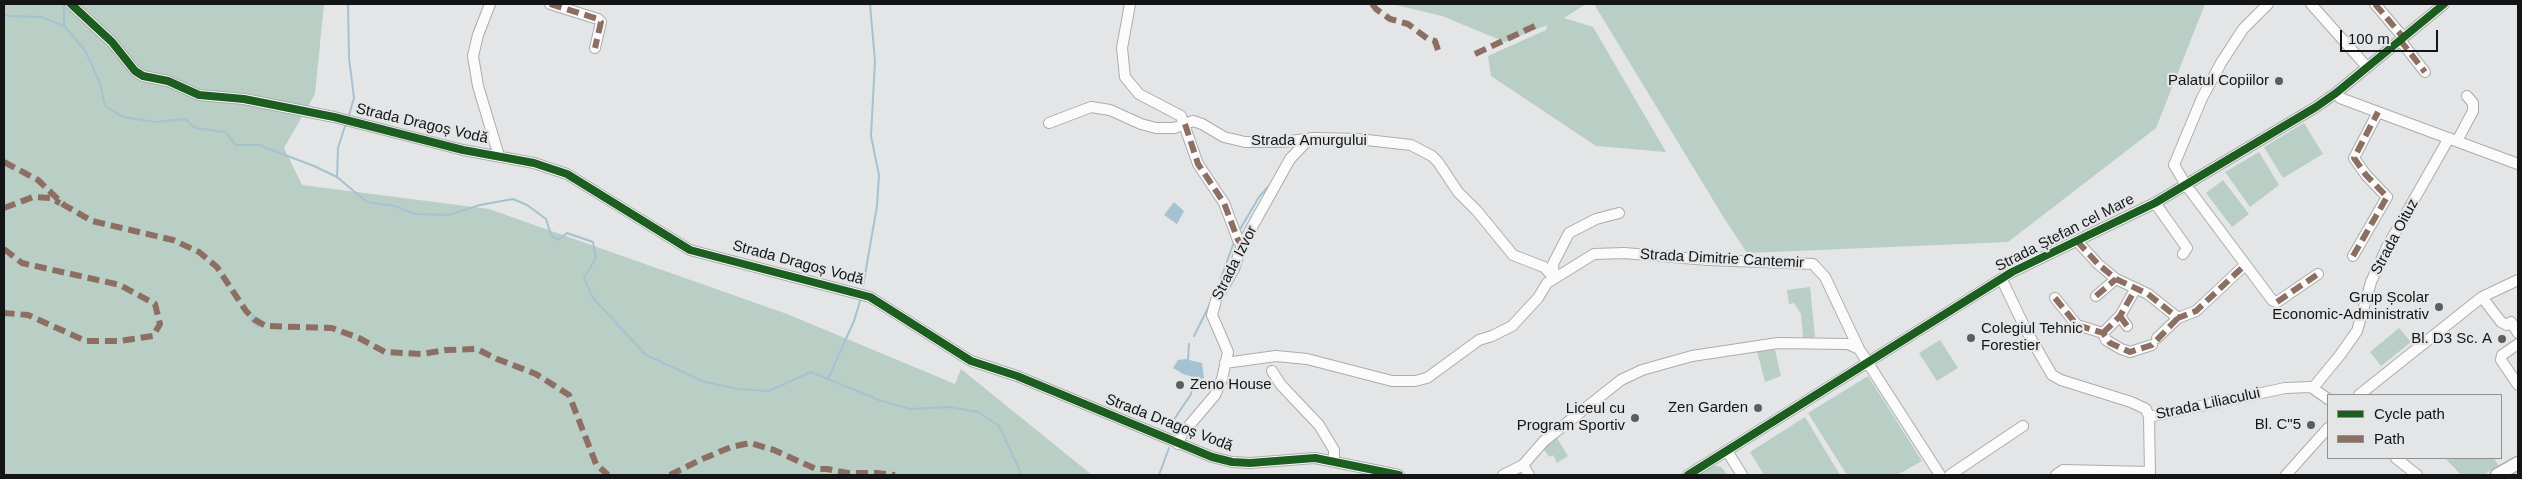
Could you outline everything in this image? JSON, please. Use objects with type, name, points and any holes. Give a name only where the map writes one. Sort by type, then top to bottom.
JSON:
[{"type":"main road","points":[[2497,475],[2518,463]]},
{"type":"main road","points":[[2512,475],[2518,472]]},
{"type":"street","name":"Strada Dragoș Vodă","points":[[71,4],[112,42],[135,71],[143,76],[168,81],[181,89],[211,97],[244,99],[334,118],[463,150],[534,163],[568,174],[690,250],[870,296],[971,361],[1017,376],[1178,444],[1232,462],[1276,462],[1315,458],[1399,475]]},
{"type":"street","points":[[490,4],[478,35],[473,56],[478,86],[499,156]]},
{"type":"street","points":[[550,4],[598,19],[601,22],[595,48]]},
{"type":"street","points":[[1130,4],[1122,48],[1125,77],[1139,94],[1182,116],[1198,164],[1224,203],[1238,240],[1242,245]]},
{"type":"street","points":[[2268,4],[2243,29],[2202,98],[2174,163],[2186,185],[2272,300],[2277,302],[2318,274]]},
{"type":"street","points":[[2311,4],[2367,68]]},
{"type":"street","points":[[2375,4],[2425,72]]},
{"type":"street","name":"Strada Ștefan cel Mare","points":[[1688,475],[2002,280],[2155,203],[2336,93],[2401,39],[2430,8],[2444,4]]},
{"type":"street","points":[[2336,93],[2340,98],[2518,164]]},
{"type":"street","name":"Strada Oituz","points":[[2313,388],[2357,331],[2371,282],[2387,247],[2453,139],[2473,111],[2473,103],[2468,96]]},
{"type":"street","name":"Strada Amurgului","points":[[1049,123],[1090,107],[1110,110],[1156,128],[1174,128],[1193,121],[1224,137],[1244,142],[1283,142],[1309,139],[1390,142],[1411,145],[1422,150],[1438,162],[1458,192],[1477,210],[1513,255],[1544,267],[1554,278]]},
{"type":"street","points":[[2353,256],[2387,197],[2366,175],[2354,158],[2378,112]]},
{"type":"street","name":"Strada Izvor","points":[[1178,444],[1182,434],[1216,396],[1228,352],[1226,343],[1214,320],[1213,308],[1234,269],[1242,245],[1290,159],[1309,139]]},
{"type":"street","points":[[2155,203],[2187,248],[2183,254]]},
{"type":"street","name":"Strada Dimitrie Cantemir","points":[[1554,278],[1553,264],[1569,233],[1596,219],[1618,213]]},
{"type":"street","points":[[2077,241],[2098,264],[2116,278],[2148,294],[2178,318]]},
{"type":"street","name":"Strada Dimitrie Cantemir","points":[[1225,363],[1276,356],[1307,359],[1392,381],[1405,382],[1427,378],[1479,340],[1512,326],[1538,298],[1547,282],[1594,254],[1609,252],[1699,260],[1813,264],[1825,277],[1859,349],[1940,475]]},
{"type":"street","points":[[2055,298],[2077,325],[2103,333],[2106,340],[2128,352],[2155,341],[2178,318],[2196,311],[2245,265]]},
{"type":"street","points":[[2096,296],[2116,278]]},
{"type":"street","name":"Strada Liliacului","points":[[2002,280],[2026,330],[2052,375],[2139,405],[2146,409],[2149,416],[2269,391],[2313,388]]},
{"type":"street","points":[[2360,394],[2482,297],[2518,280]]},
{"type":"street","points":[[2103,333],[2120,316],[2136,288]]},
{"type":"street","points":[[2482,297],[2500,322],[2507,325],[2511,322],[2518,334]]},
{"type":"street","points":[[2120,316],[2128,326]]},
{"type":"street","points":[[1503,475],[1523,465],[1544,441],[1620,380],[1642,370],[1692,356],[1778,343],[1848,344],[1859,349]]},
{"type":"street","points":[[2518,344],[2502,355],[2501,360],[2518,385]]},
{"type":"street","points":[[1272,370],[1281,385],[1319,425],[1334,450],[1334,461]]},
{"type":"street","points":[[2313,388],[2327,398]]},
{"type":"street","points":[[2056,475],[2063,470],[2150,474],[2149,416]]},
{"type":"street","points":[[1950,475],[2023,426]]},
{"type":"street","points":[[2286,475],[2327,429]]},
{"type":"street","points":[[1727,451],[1742,475]]},
{"type":"street","points":[[2397,459],[2417,475]]},
{"type":"street","points":[[1523,465],[1529,475]]},
{"type":"green space","points":[[4,4],[324,4],[315,94],[284,148],[302,185],[489,209],[787,314],[955,384],[961,369],[1092,475],[4,475]]},
{"type":"green space","points":[[1392,4],[1586,4],[1564,18],[1593,27],[1666,152],[1596,146],[1491,76],[1488,56],[1546,30],[1547,25],[1505,42],[1442,16]]},
{"type":"green space","points":[[1594,4],[2205,4],[2156,128],[2008,242],[1747,253]]},
{"type":"green space","points":[[2304,123],[2323,154],[2283,178],[2264,147]]},
{"type":"green space","points":[[2259,152],[2279,185],[2250,207],[2225,172]]},
{"type":"green space","points":[[2223,180],[2249,214],[2232,227],[2206,193]]},
{"type":"green space","points":[[1810,287],[1815,337],[1803,338],[1801,314],[1794,303],[1789,304],[1787,290]]},
{"type":"green space","points":[[2399,328],[2411,342],[2381,366],[2370,352]]},
{"type":"green space","points":[[1940,340],[1958,368],[1937,381],[1919,353]]},
{"type":"green space","points":[[1775,350],[1781,376],[1765,382],[1757,351]]},
{"type":"green space","points":[[1868,376],[1922,461],[1897,475],[1847,475],[1808,413]]},
{"type":"green space","points":[[1805,417],[1840,475],[1764,475],[1750,452]]},
{"type":"green space","points":[[1555,435],[1568,456],[1557,463],[1553,455],[1549,457],[1542,447]]},
{"type":"green space","points":[[2446,459],[2495,459],[2499,466],[2483,475],[2461,475]]},
{"type":"green space","points":[[1712,465],[1721,467],[1728,475],[1697,475]]},
{"type":"water","points":[[1174,202],[1184,211],[1177,224],[1164,215]]},
{"type":"water","points":[[252,314],[263,320],[258,328],[250,321]]},
{"type":"water","points":[[1185,359],[1202,363],[1204,378],[1200,379],[1183,374],[1173,368],[1178,360]]},
{"type":"waterway","points":[[64,4],[64,26]]},
{"type":"waterway","points":[[348,4],[349,58],[354,98],[349,115]]},
{"type":"waterway","points":[[863,286],[877,206],[879,175],[871,136],[875,61],[870,4]]},
{"type":"waterway","points":[[4,14],[9,16],[42,17],[64,26],[85,50],[100,83],[105,106],[123,117],[156,122],[185,119],[195,128],[225,132],[236,145],[259,145],[337,177],[367,202],[395,206],[415,214],[449,215],[480,205],[513,199],[527,205],[546,219],[551,235],[558,240],[567,233],[593,242],[596,258],[584,278],[593,298],[646,355],[705,382],[738,389],[769,391],[811,372],[879,400],[910,409],[950,407],[978,412],[999,426],[1022,475]]},
{"type":"waterway","points":[[337,177],[338,148],[345,126]]},
{"type":"waterway","points":[[1239,231],[1259,197],[1268,187]]},
{"type":"waterway","points":[[1217,289],[1234,242]]},
{"type":"waterway","points":[[828,379],[854,321],[861,298]]},
{"type":"waterway","points":[[1194,336],[1211,302]]},
{"type":"waterway","points":[[1188,360],[1189,344]]},
{"type":"waterway","points":[[1175,432],[1173,421],[1191,394],[1193,377]]},
{"type":"waterway","points":[[1159,475],[1169,448]]},
{"type":"marked path","points":[[550,4],[598,19],[601,22],[595,48]]},
{"type":"marked path","points":[[1372,4],[1390,19],[1408,24],[1428,39],[1435,41],[1438,50]]},
{"type":"marked path","points":[[2375,4],[2403,37]]},
{"type":"marked path","points":[[1475,54],[1539,24]]},
{"type":"marked path","points":[[2400,40],[2425,72]]},
{"type":"marked path","points":[[2353,256],[2387,197],[2366,175],[2354,158],[2378,112]]},
{"type":"marked path","points":[[1185,124],[1198,164],[1224,203],[1238,240],[1242,245]]},
{"type":"marked path","points":[[4,162],[38,180],[64,205],[92,221],[173,240],[199,252],[217,267],[246,311],[255,320],[266,326],[332,328],[359,338],[385,352],[422,354],[446,350],[477,349],[536,374],[569,395],[596,464],[608,475]]},
{"type":"marked path","points":[[4,208],[33,197],[50,198],[60,203]]},
{"type":"marked path","points":[[2077,241],[2098,264],[2116,279],[2148,294],[2178,318],[2196,311],[2245,265]]},
{"type":"marked path","points":[[4,249],[22,263],[120,285],[155,304],[160,324],[153,336],[119,341],[86,341],[28,315],[4,313]]},
{"type":"marked path","points":[[2277,302],[2318,274]]},
{"type":"marked path","points":[[2096,296],[2116,279]]},
{"type":"marked path","points":[[2103,333],[2120,316],[2136,288]]},
{"type":"marked path","points":[[2055,298],[2077,325],[2103,333],[2110,343],[2130,352],[2152,345],[2178,318]]},
{"type":"marked path","points":[[2120,316],[2127,326]]},
{"type":"marked path","points":[[670,475],[731,447],[750,443],[774,450],[816,469],[848,473],[895,475]]},
{"type":"cycle path","points":[[71,4],[112,42],[135,71],[143,76],[168,81],[199,95],[244,99],[334,117],[463,150],[534,163],[567,174],[690,250],[870,297],[971,361],[1017,376],[1212,457],[1232,462],[1250,463],[1315,458],[1399,475]]},
{"type":"cycle path","points":[[1688,475],[2012,272],[2155,203],[2316,107],[2336,93],[2444,4]]},
{"type":"place","name":"Palatul Copiilor","points":[[2279,81]]},
{"type":"place","name":"Grup Școlar Economic-Administrativ","points":[[2439,307]]},
{"type":"place","name":"Colegiul Tehnic Forestier","points":[[1971,338]]},
{"type":"place","name":"Bl. D3 Sc. A","points":[[2502,339]]},
{"type":"place","name":"Zeno House","points":[[1180,385]]},
{"type":"place","name":"Zen Garden","points":[[1758,408]]},
{"type":"place","name":"Liceul cu Program Sportiv","points":[[1635,418]]},
{"type":"place","name":"Bl. C\"5","points":[[2311,425]]}]
